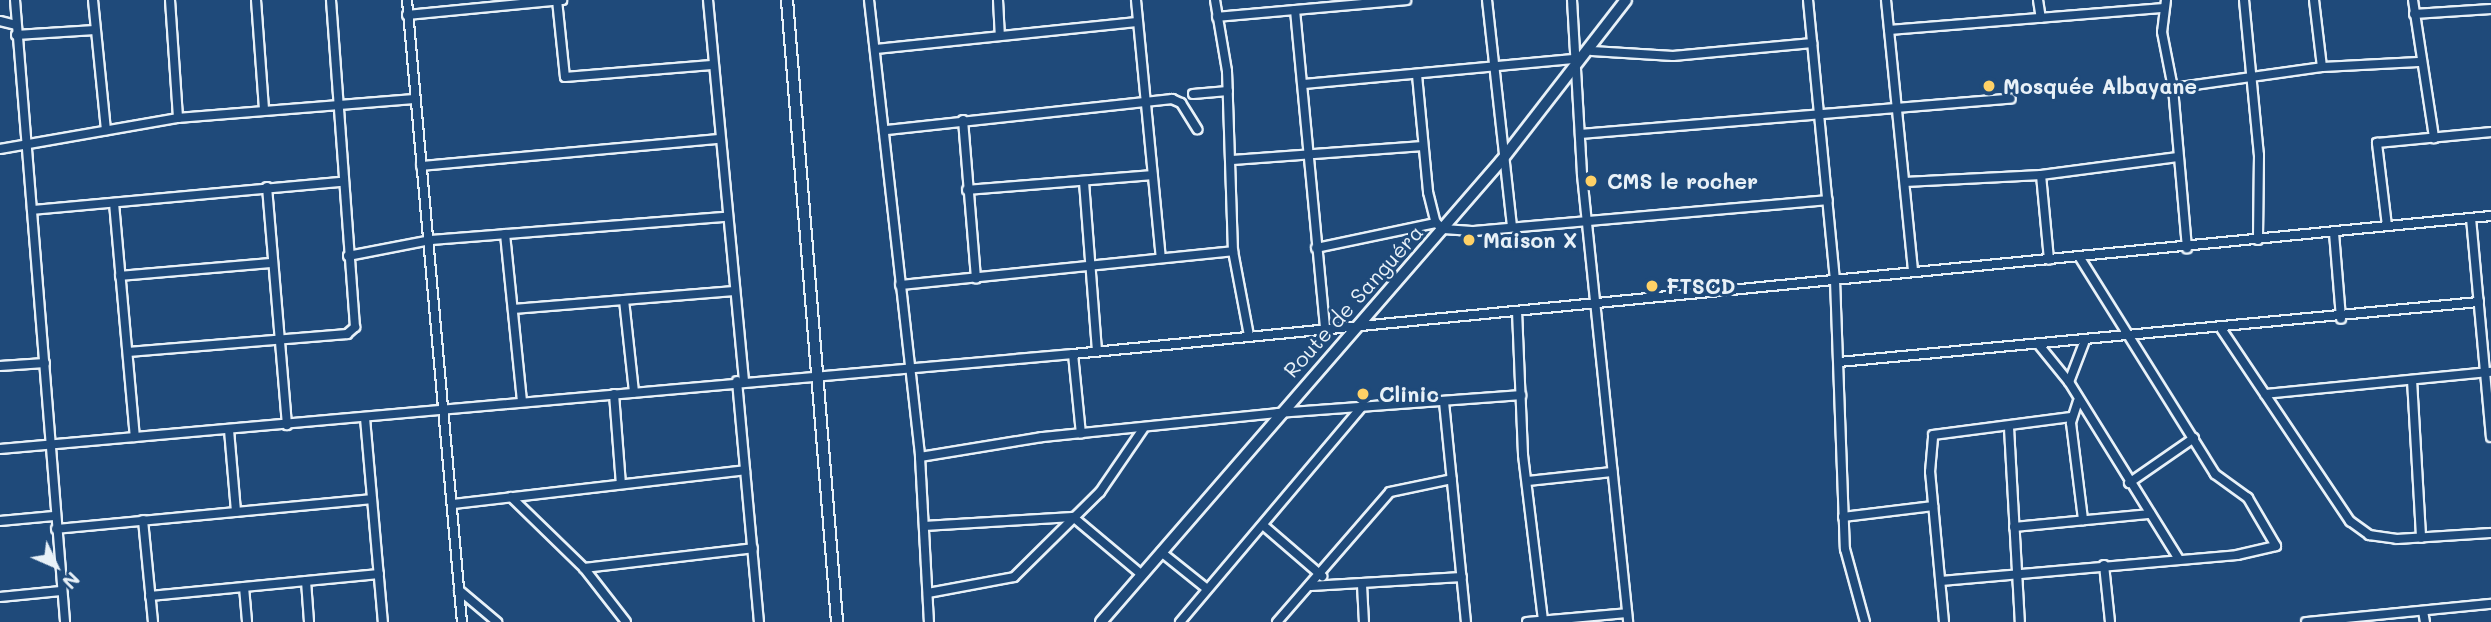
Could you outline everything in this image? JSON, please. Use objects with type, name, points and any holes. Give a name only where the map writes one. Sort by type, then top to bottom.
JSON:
[{"type":"street","points":[[15,0],[53,444],[54,516],[65,622]]},
{"type":"street","points":[[93,0],[106,130]]},
{"type":"street","points":[[170,0],[178,118]]},
{"type":"street","points":[[256,0],[264,110]]},
{"type":"street","points":[[128,352],[279,341],[352,331],[356,323],[341,183],[339,106],[331,0]]},
{"type":"street","points":[[407,0],[413,99],[431,240],[443,412],[463,622]]},
{"type":"street","points":[[407,15],[484,3],[560,0],[565,78],[712,65]]},
{"type":"street","points":[[708,0],[759,622]]},
{"type":"street","points":[[787,0],[837,622]]},
{"type":"street","points":[[869,0],[887,130],[900,285],[920,457],[929,622]]},
{"type":"street","points":[[998,0],[1000,36]]},
{"type":"street","points":[[1136,0],[1161,258]]},
{"type":"street","points":[[1215,0],[1228,91],[1233,160],[1233,251],[1249,336]]},
{"type":"street","points":[[1217,17],[1406,0]]},
{"type":"street","points":[[1487,0],[1501,161],[1512,226]]},
{"type":"street","points":[[1527,622],[1628,617],[1587,218],[1572,0]]},
{"type":"street","name":"Route de Sanguéra","points":[[1101,622],[1440,226],[1501,161],[1577,63],[1591,51],[1626,0]]},
{"type":"street","points":[[1808,0],[1835,280],[1847,567],[1865,622]]},
{"type":"street","points":[[1886,0],[1913,272]]},
{"type":"street","points":[[2038,0],[2040,18]]},
{"type":"street","points":[[2244,0],[2252,76],[2258,240]]},
{"type":"street","points":[[2314,0],[2322,68]]},
{"type":"street","points":[[2413,0],[2419,62],[2434,138]]},
{"type":"street","points":[[1889,30],[2040,18],[2165,4],[2162,32],[2173,88],[2187,248]]},
{"type":"street","points":[[2414,14],[2491,9]]},
{"type":"street","points":[[1295,10],[1312,157],[1316,248],[1325,328]]},
{"type":"street","points":[[0,21],[16,25]]},
{"type":"street","points":[[875,49],[1138,22]]},
{"type":"street","points":[[16,35],[95,30]]},
{"type":"street","points":[[1591,51],[1673,56],[1812,43]]},
{"type":"street","points":[[2173,88],[2322,68],[2419,62]]},
{"type":"street","points":[[1304,84],[1577,63]]},
{"type":"street","points":[[1417,75],[1422,146],[1440,226]]},
{"type":"street","points":[[1193,94],[1228,91]]},
{"type":"street","points":[[0,149],[28,147],[178,118],[413,99]]},
{"type":"street","points":[[1581,134],[1820,117],[2011,99]]},
{"type":"street","points":[[887,130],[1146,100],[1178,100],[1197,130]]},
{"type":"street","points":[[963,120],[976,278]]},
{"type":"street","points":[[2387,226],[2377,143],[2491,132]]},
{"type":"street","points":[[421,166],[718,139]]},
{"type":"street","points":[[1233,160],[1312,157],[1422,146]]},
{"type":"street","points":[[1905,182],[2041,175],[2178,158]]},
{"type":"street","points":[[967,190],[1152,175]]},
{"type":"street","points":[[2041,175],[2049,260]]},
{"type":"street","points":[[1084,182],[1097,351]]},
{"type":"street","points":[[32,210],[267,187],[341,183]]},
{"type":"street","points":[[267,187],[287,425]]},
{"type":"street","points":[[1316,248],[1440,226],[1512,226],[1828,200]]},
{"type":"street","points":[[114,203],[135,437]]},
{"type":"street","points":[[0,449],[443,412],[522,401],[815,374],[910,369],[1073,354],[1355,325],[2187,248],[2491,216]]},
{"type":"street","points":[[348,256],[431,240],[726,217]]},
{"type":"street","points":[[2471,218],[2488,372],[2491,437]]},
{"type":"street","points":[[2334,233],[2341,319]]},
{"type":"street","points":[[505,234],[522,401]]},
{"type":"street","points":[[900,285],[1091,269],[1161,258],[1233,251]]},
{"type":"street","points":[[1941,581],[2178,558],[2237,555],[2276,546],[2254,505],[2220,480],[2132,335],[2080,258]]},
{"type":"street","points":[[120,276],[272,263]]},
{"type":"street","points":[[514,309],[733,291]]},
{"type":"street","points":[[624,300],[634,392]]},
{"type":"street","points":[[1839,362],[2084,343],[2132,335],[2220,327],[2341,319],[2479,302]]},
{"type":"street","points":[[1517,311],[1527,481],[1543,621]]},
{"type":"street","points":[[2220,327],[2350,521],[2369,535],[2421,538],[2491,533]]},
{"type":"street","points":[[2069,382],[2084,343]]},
{"type":"street","points":[[2039,345],[2069,382],[2078,401],[2178,558]]},
{"type":"street","points":[[1073,354],[1081,434]]},
{"type":"street","points":[[0,366],[45,363]]},
{"type":"street","points":[[2265,394],[2488,372]]},
{"type":"street","points":[[2412,380],[2421,538]]},
{"type":"street","points":[[614,394],[621,484]]},
{"type":"street","points":[[920,457],[1081,434],[1278,413],[1521,395]]},
{"type":"street","points":[[2078,401],[2071,417],[2083,520]]},
{"type":"street","points":[[1444,402],[1466,622]]},
{"type":"street","points":[[1180,622],[1264,526],[1361,408]]},
{"type":"street","points":[[1944,622],[1933,506],[1933,435],[2009,428],[2071,417]]},
{"type":"street","points":[[365,418],[383,622]]},
{"type":"street","points":[[2009,428],[2020,622]]},
{"type":"street","points":[[928,593],[1007,582],[1100,492],[1143,429]]},
{"type":"street","points":[[229,430],[236,512]]},
{"type":"street","points":[[2129,483],[2194,438]]},
{"type":"street","points":[[453,504],[745,470]]},
{"type":"street","points":[[1527,481],[1613,472]]},
{"type":"street","points":[[1277,622],[1322,576],[1390,492],[1452,479]]},
{"type":"street","points":[[510,497],[584,568],[626,622]]},
{"type":"street","points":[[56,529],[372,499]]},
{"type":"street","points":[[1843,517],[1933,506]]},
{"type":"street","points":[[2014,527],[2150,514]]},
{"type":"street","points":[[0,521],[54,516]]},
{"type":"street","points":[[924,526],[1073,517],[1141,574]]},
{"type":"street","points":[[144,520],[153,622]]},
{"type":"street","points":[[1264,526],[1322,576]]},
{"type":"street","points":[[584,568],[752,548]]},
{"type":"street","points":[[1161,552],[1207,589]]},
{"type":"street","points":[[2104,565],[2110,622]]},
{"type":"street","points":[[150,596],[379,574]]},
{"type":"street","points":[[1311,586],[1462,577]]},
{"type":"street","points":[[306,581],[309,622]]},
{"type":"street","points":[[1362,585],[1364,622]]},
{"type":"street","points":[[244,587],[247,622]]},
{"type":"street","points":[[459,590],[497,622]]},
{"type":"street","points":[[0,597],[61,591]]},
{"type":"street","points":[[2306,622],[2491,604]]},
{"type":"street","points":[[2423,611],[2425,622]]},
{"type":"place","name":"Mosquée Albayane","points":[[1989,86]]},
{"type":"place","name":"CMS le rocher","points":[[1591,181]]},
{"type":"place","name":"Maison X","points":[[1469,240]]},
{"type":"place","name":"FTSCD","points":[[1652,286]]},
{"type":"place","name":"Clinic","points":[[1363,394]]}]
